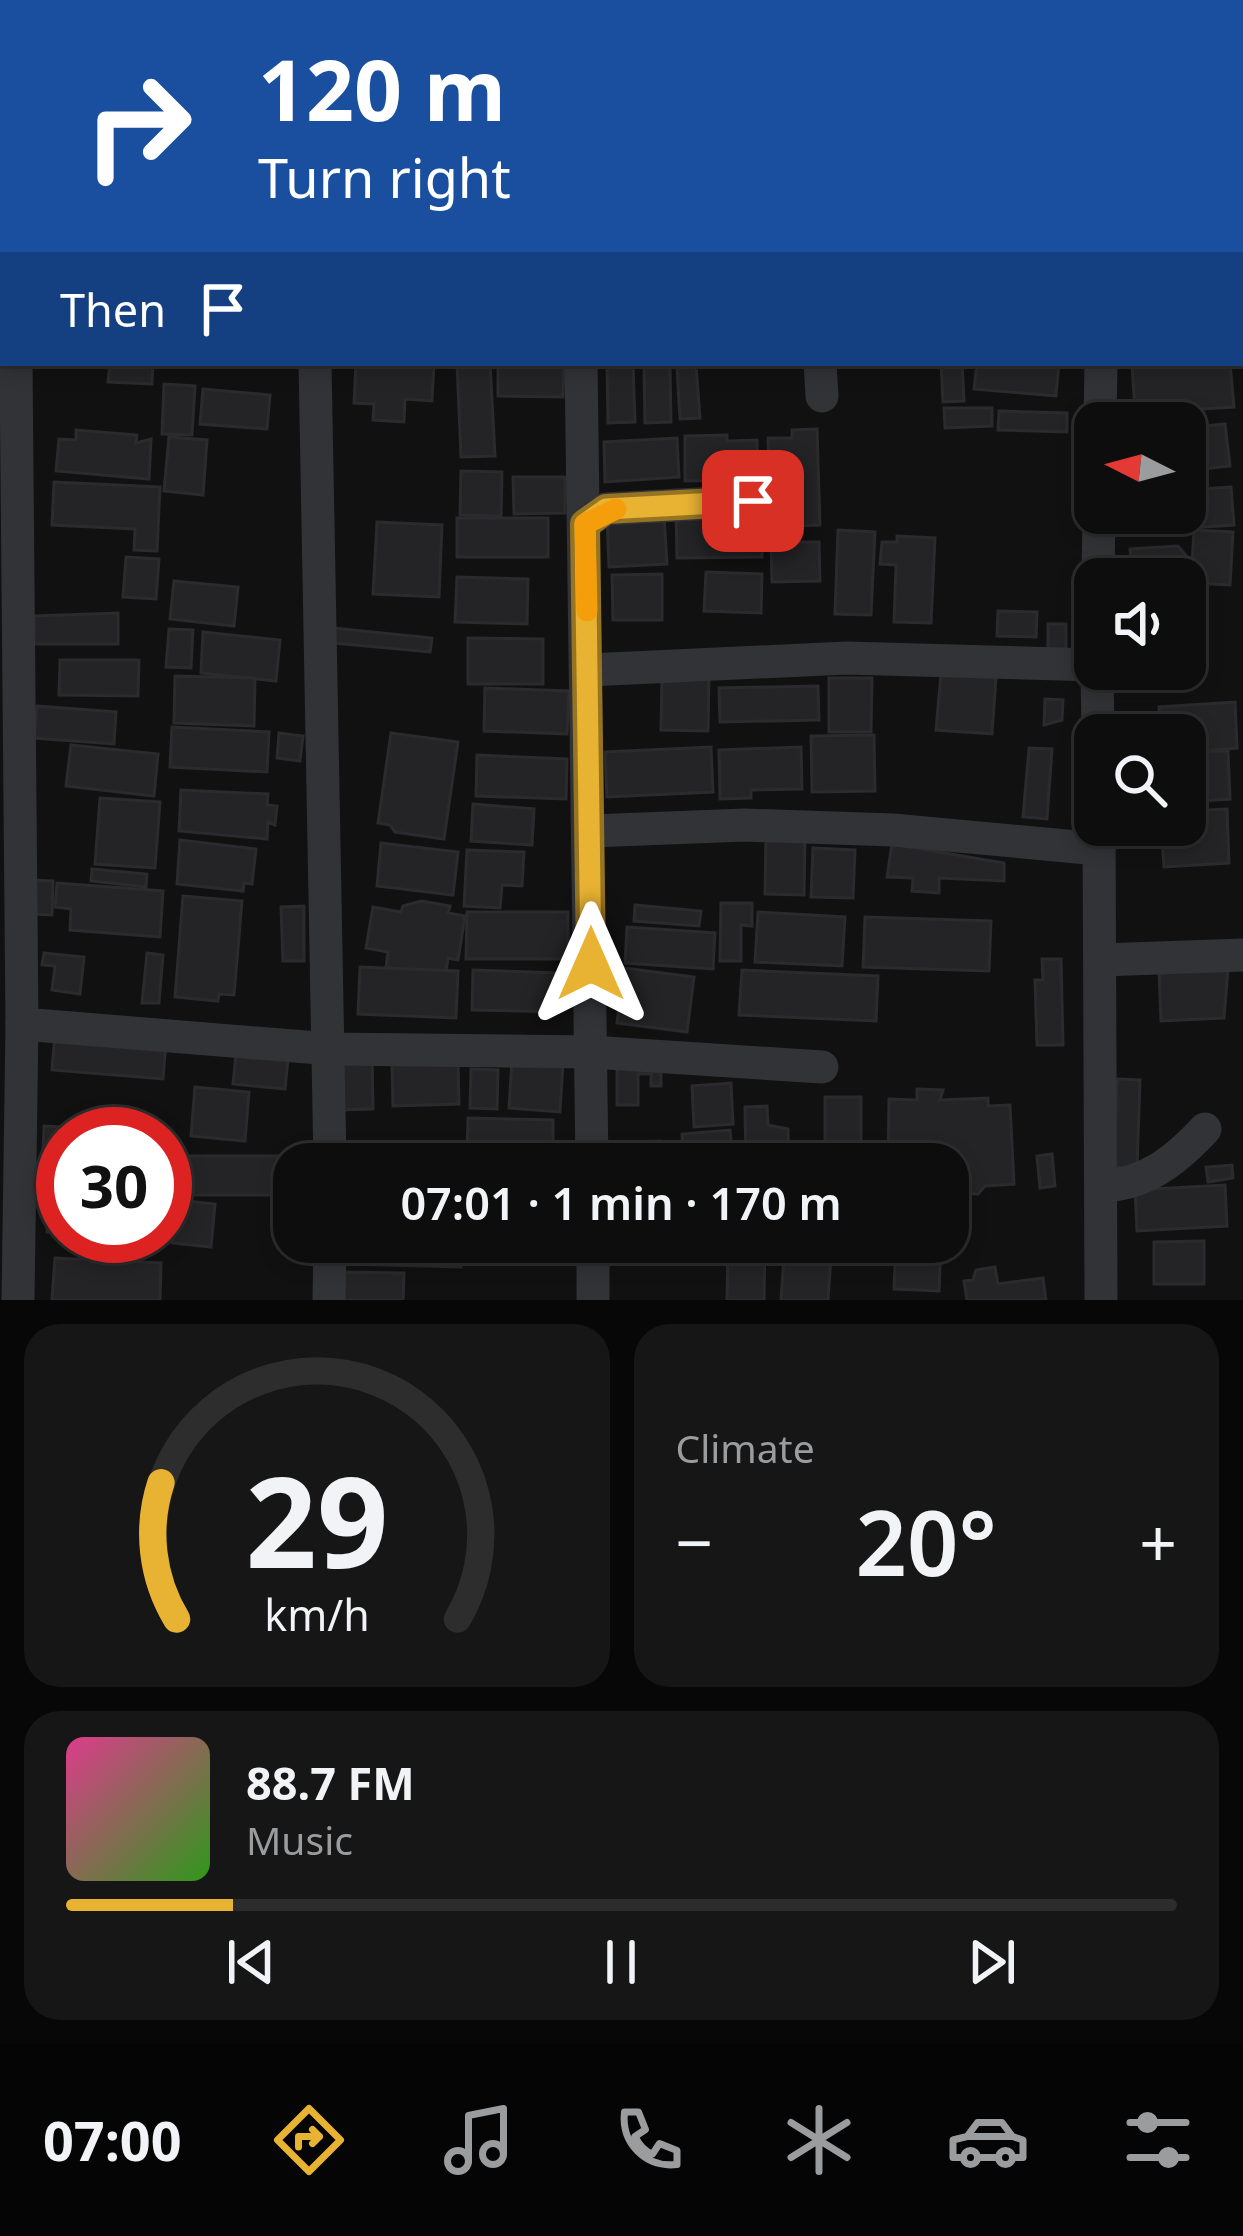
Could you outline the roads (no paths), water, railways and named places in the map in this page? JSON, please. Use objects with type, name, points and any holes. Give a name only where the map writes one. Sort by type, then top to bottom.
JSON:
[{"type":"street","points":[[16,366],[22,1024],[9,1185],[18,1300]]},
{"type":"street","points":[[315,366],[330,1143]]},
{"type":"street","points":[[581,366],[592,1143]]},
{"type":"street","points":[[1100,402],[1101,366]]},
{"type":"street","points":[[585,524],[606,509],[753,501]]},
{"type":"street","points":[[588,670],[847,658],[1074,666]]},
{"type":"street","points":[[591,831],[745,825],[1074,836]]},
{"type":"street","points":[[1099,846],[1101,1300]]},
{"type":"street","points":[[1101,960],[1243,956]]},
{"type":"street","points":[[22,1024],[332,1049],[591,1052],[822,1067]]},
{"type":"street","points":[[1101,1186],[1129,1186],[1147,1179],[1205,1130]]},
{"type":"street","points":[[329,1300],[330,1263]]},
{"type":"street","points":[[593,1263],[593,1300]]}]
